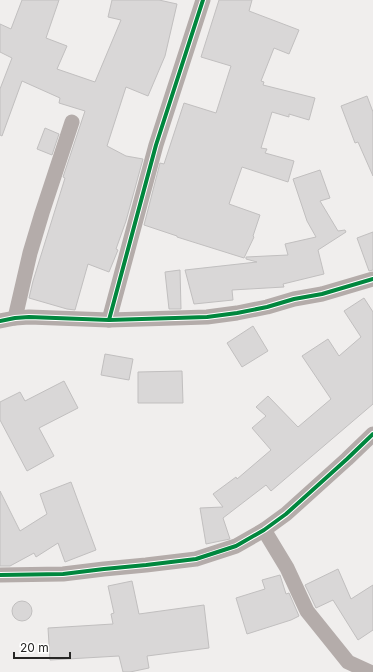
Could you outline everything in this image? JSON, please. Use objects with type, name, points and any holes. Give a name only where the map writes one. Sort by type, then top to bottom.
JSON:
[{"type":"street","points":[[109,320],[156,145],[203,0]]},
{"type":"street","points":[[15,318],[30,253],[72,122]]},
{"type":"street","points":[[0,321],[29,317],[109,320],[207,317],[267,307],[294,299],[322,294],[373,279]]},
{"type":"street","points":[[0,575],[63,574],[146,566],[196,559],[236,546],[264,530],[292,509],[373,434]]},
{"type":"street","points":[[264,530],[287,568],[307,611],[348,662],[370,672]]},
{"type":"building","points":[[22,0],[59,0],[46,38],[67,46],[57,69],[95,82],[121,20],[108,17],[112,0],[159,0],[177,4],[165,56],[148,96],[126,87],[107,146],[126,156],[143,159],[126,221],[116,249],[118,250],[109,272],[88,264],[75,310],[29,298],[65,178],[63,177],[85,111],[59,103],[60,98],[22,81],[2,136],[0,135],[0,89],[12,58],[0,52],[0,24],[11,29]]},
{"type":"building","points":[[219,0],[252,0],[249,11],[299,30],[289,54],[274,48],[261,81],[264,82],[263,85],[315,98],[309,120],[289,114],[289,117],[272,112],[261,148],[267,149],[265,153],[294,161],[288,182],[242,167],[229,204],[260,215],[253,236],[254,237],[244,258],[144,225],[160,163],[164,164],[184,103],[216,113],[231,66],[201,57]]},
{"type":"building","points":[[367,96],[373,112],[373,176],[358,142],[355,143],[341,106]]},
{"type":"building","points":[[45,128],[59,134],[52,155],[37,149]]},
{"type":"building","points":[[320,170],[330,198],[320,201],[338,231],[345,230],[346,232],[318,250],[324,274],[283,284],[284,287],[232,290],[233,300],[194,304],[185,270],[257,262],[246,259],[246,257],[288,255],[285,244],[316,237],[307,221],[293,179]]},
{"type":"building","points":[[373,232],[373,270],[369,271],[357,238]]},
{"type":"building","points":[[180,270],[181,309],[169,309],[165,272]]},
{"type":"building","points":[[364,298],[373,312],[373,404],[271,491],[266,485],[223,518],[230,539],[206,544],[200,508],[223,507],[213,494],[236,477],[237,479],[271,450],[252,428],[266,416],[256,407],[268,396],[298,427],[331,399],[302,356],[328,339],[339,356],[361,337],[344,311]]},
{"type":"building","points":[[253,326],[268,351],[242,367],[227,343]]},
{"type":"building","points":[[105,354],[133,359],[129,380],[101,375]]},
{"type":"building","points":[[182,371],[183,403],[138,403],[138,372]]},
{"type":"building","points":[[64,381],[78,408],[39,428],[54,456],[27,471],[0,420],[0,402],[20,392],[25,401]]},
{"type":"building","points":[[71,482],[96,550],[65,562],[58,543],[36,557],[34,553],[10,566],[0,566],[0,491],[20,531],[47,514],[40,494]]},
{"type":"building","points":[[338,569],[351,599],[373,585],[373,630],[358,640],[333,600],[316,608],[305,585]]},
{"type":"building","points":[[280,575],[286,594],[289,593],[299,616],[247,634],[236,598],[265,589],[262,580]]},
{"type":"building","points":[[132,581],[139,614],[204,605],[209,648],[147,656],[149,668],[130,672],[123,672],[119,656],[50,660],[48,628],[113,624],[111,614],[114,613],[108,586]]},
{"type":"building","points":[[22,601],[29,604],[32,611],[29,618],[22,621],[15,618],[12,611],[15,604]]},
{"type":"cycle path","points":[[109,320],[156,145],[203,0]]},
{"type":"cycle path","points":[[0,321],[29,317],[109,320],[207,317],[267,307],[294,299],[322,294],[373,279]]},
{"type":"cycle path","points":[[0,575],[63,574],[196,559],[236,546],[264,530],[286,514],[373,434]]}]
